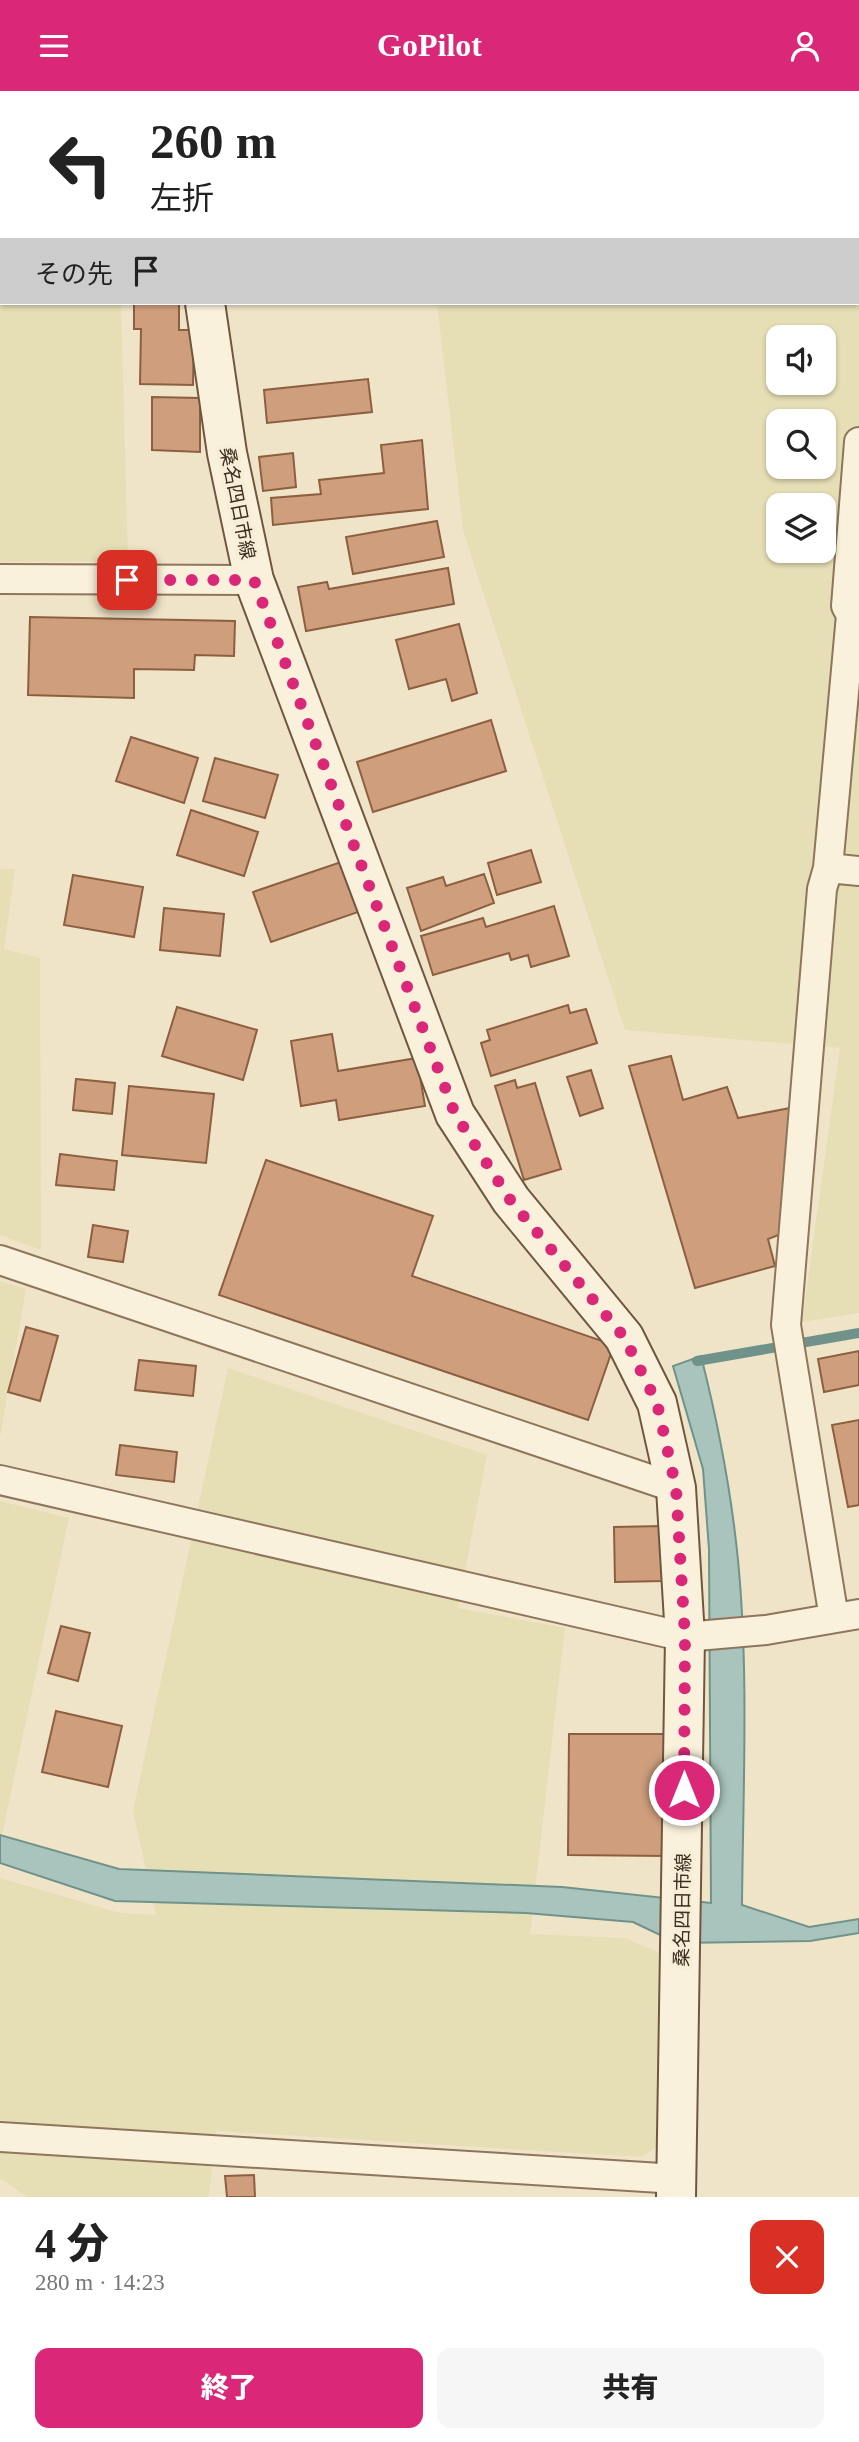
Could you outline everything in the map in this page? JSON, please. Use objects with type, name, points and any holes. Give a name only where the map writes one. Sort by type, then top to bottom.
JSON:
[{"type":"main road","name":"桑名四日市線","points":[[205,305],[228,453],[254,580],[455,1114],[511,1201],[624,1337],[657,1403],[676,1488],[685,1637],[683,1891],[676,2188]]},
{"type":"street","points":[[0,1480],[685,1637],[766,1630],[847,1616],[787,1331],[822,889],[828,868],[851,615],[846,606],[859,442]]},
{"type":"street","points":[[0,579],[254,580]]},
{"type":"street","points":[[828,868],[859,871]]},
{"type":"street","points":[[0,1260],[676,1488]]},
{"type":"street","points":[[0,2137],[676,2188]]},
{"type":"shaded area","points":[[0,305],[121,305],[128,561],[0,562]]},
{"type":"shaded area","points":[[437,305],[859,305],[859,1313],[802,1322],[840,1048],[625,1030],[463,530]]},
{"type":"shaded area","points":[[0,869],[15,869],[4,949],[40,958],[41,1250],[0,1235]]},
{"type":"shaded area","points":[[0,1281],[26,1289],[0,1437]]},
{"type":"shaded area","points":[[228,1368],[487,1455],[458,1608],[565,1628],[530,1934],[625,1938],[658,1952],[656,2148],[640,2157],[216,2131],[209,2197],[27,2197],[0,2178],[0,1878],[120,1913],[156,1915],[133,1811]]},
{"type":"shaded area","points":[[0,1501],[69,1518],[0,1844]]},
{"type":"water","points":[[701,1356],[728,1482],[741,1603],[744,1732],[742,1905],[809,1927],[859,1919],[859,1933],[810,1941],[677,1943],[633,1922],[526,1913],[115,1901],[0,1863],[0,1835],[119,1869],[562,1887],[711,1903],[709,1549],[703,1469],[673,1366]]},
{"type":"building","points":[[134,305],[179,305],[179,330],[194,330],[193,385],[140,384],[141,329],[134,329]]},
{"type":"building","points":[[368,379],[372,412],[267,423],[264,390]]},
{"type":"building","points":[[152,397],[200,398],[200,452],[152,450]]},
{"type":"building","points":[[422,440],[428,509],[273,525],[271,498],[321,494],[319,480],[384,473],[381,445]]},
{"type":"building","points":[[293,453],[296,487],[263,491],[259,457]]},
{"type":"building","points":[[437,521],[444,557],[353,574],[346,537]]},
{"type":"building","points":[[448,568],[454,604],[306,631],[298,587],[327,582],[329,589]]},
{"type":"building","points":[[30,617],[235,621],[234,656],[195,655],[194,670],[134,669],[134,698],[28,695]]},
{"type":"building","points":[[459,624],[477,693],[452,701],[446,679],[409,689],[396,640]]},
{"type":"building","points":[[491,720],[506,771],[373,812],[357,762]]},
{"type":"building","points":[[131,737],[198,758],[184,803],[116,781]]},
{"type":"building","points":[[215,758],[278,775],[265,818],[203,801]]},
{"type":"building","points":[[191,810],[258,832],[244,876],[177,855]]},
{"type":"building","points":[[531,850],[541,882],[497,895],[488,863]]},
{"type":"building","points":[[347,860],[364,910],[271,942],[253,892]]},
{"type":"building","points":[[484,874],[494,903],[421,931],[407,888],[443,877],[446,886]]},
{"type":"building","points":[[73,875],[143,887],[134,937],[64,925]]},
{"type":"building","points":[[554,906],[569,956],[531,967],[528,955],[511,960],[509,953],[433,975],[421,936],[483,918],[486,927]]},
{"type":"building","points":[[164,908],[224,914],[220,956],[160,950]]},
{"type":"building","points":[[568,1005],[570,1013],[586,1009],[597,1043],[491,1076],[481,1043],[490,1040],[487,1030]]},
{"type":"building","points":[[177,1007],[257,1030],[243,1080],[162,1056]]},
{"type":"building","points":[[332,1034],[338,1071],[417,1058],[425,1106],[339,1120],[336,1100],[301,1106],[291,1041]]},
{"type":"building","points":[[671,1056],[683,1100],[727,1087],[738,1118],[790,1108],[781,1234],[768,1239],[775,1266],[695,1288],[629,1066]]},
{"type":"building","points":[[591,1070],[603,1108],[580,1116],[567,1077]]},
{"type":"building","points":[[76,1079],[115,1083],[112,1114],[73,1110]]},
{"type":"building","points":[[515,1080],[517,1088],[535,1083],[561,1169],[524,1180],[495,1086]]},
{"type":"building","points":[[129,1086],[214,1094],[206,1163],[122,1155]]},
{"type":"building","points":[[60,1154],[117,1161],[114,1190],[56,1185]]},
{"type":"building","points":[[266,1160],[433,1216],[412,1276],[614,1345],[588,1420],[219,1295]]},
{"type":"building","points":[[93,1225],[128,1231],[123,1262],[88,1257]]},
{"type":"building","points":[[26,1327],[58,1336],[40,1401],[8,1392]]},
{"type":"building","points":[[859,1351],[859,1385],[824,1392],[818,1359]]},
{"type":"building","points":[[139,1360],[196,1366],[193,1396],[135,1390]]},
{"type":"building","points":[[859,1420],[859,1505],[848,1507],[832,1425]]},
{"type":"building","points":[[120,1445],[177,1452],[174,1482],[116,1475]]},
{"type":"building","points":[[662,1526],[664,1581],[615,1582],[614,1527]]},
{"type":"building","points":[[61,1626],[90,1633],[78,1681],[48,1673]]},
{"type":"building","points":[[56,1711],[122,1726],[108,1787],[42,1772]]},
{"type":"building","points":[[569,1734],[667,1734],[666,1856],[568,1855]]},
{"type":"building","points":[[254,2175],[255,2197],[227,2197],[225,2176]]},
{"type":"waterway","points":[[697,1361],[859,1333]]},
{"type":"route","points":[[127,580],[254,580],[455,1114],[511,1201],[624,1337],[657,1403],[676,1488],[685,1637],[684,1790]]}]
